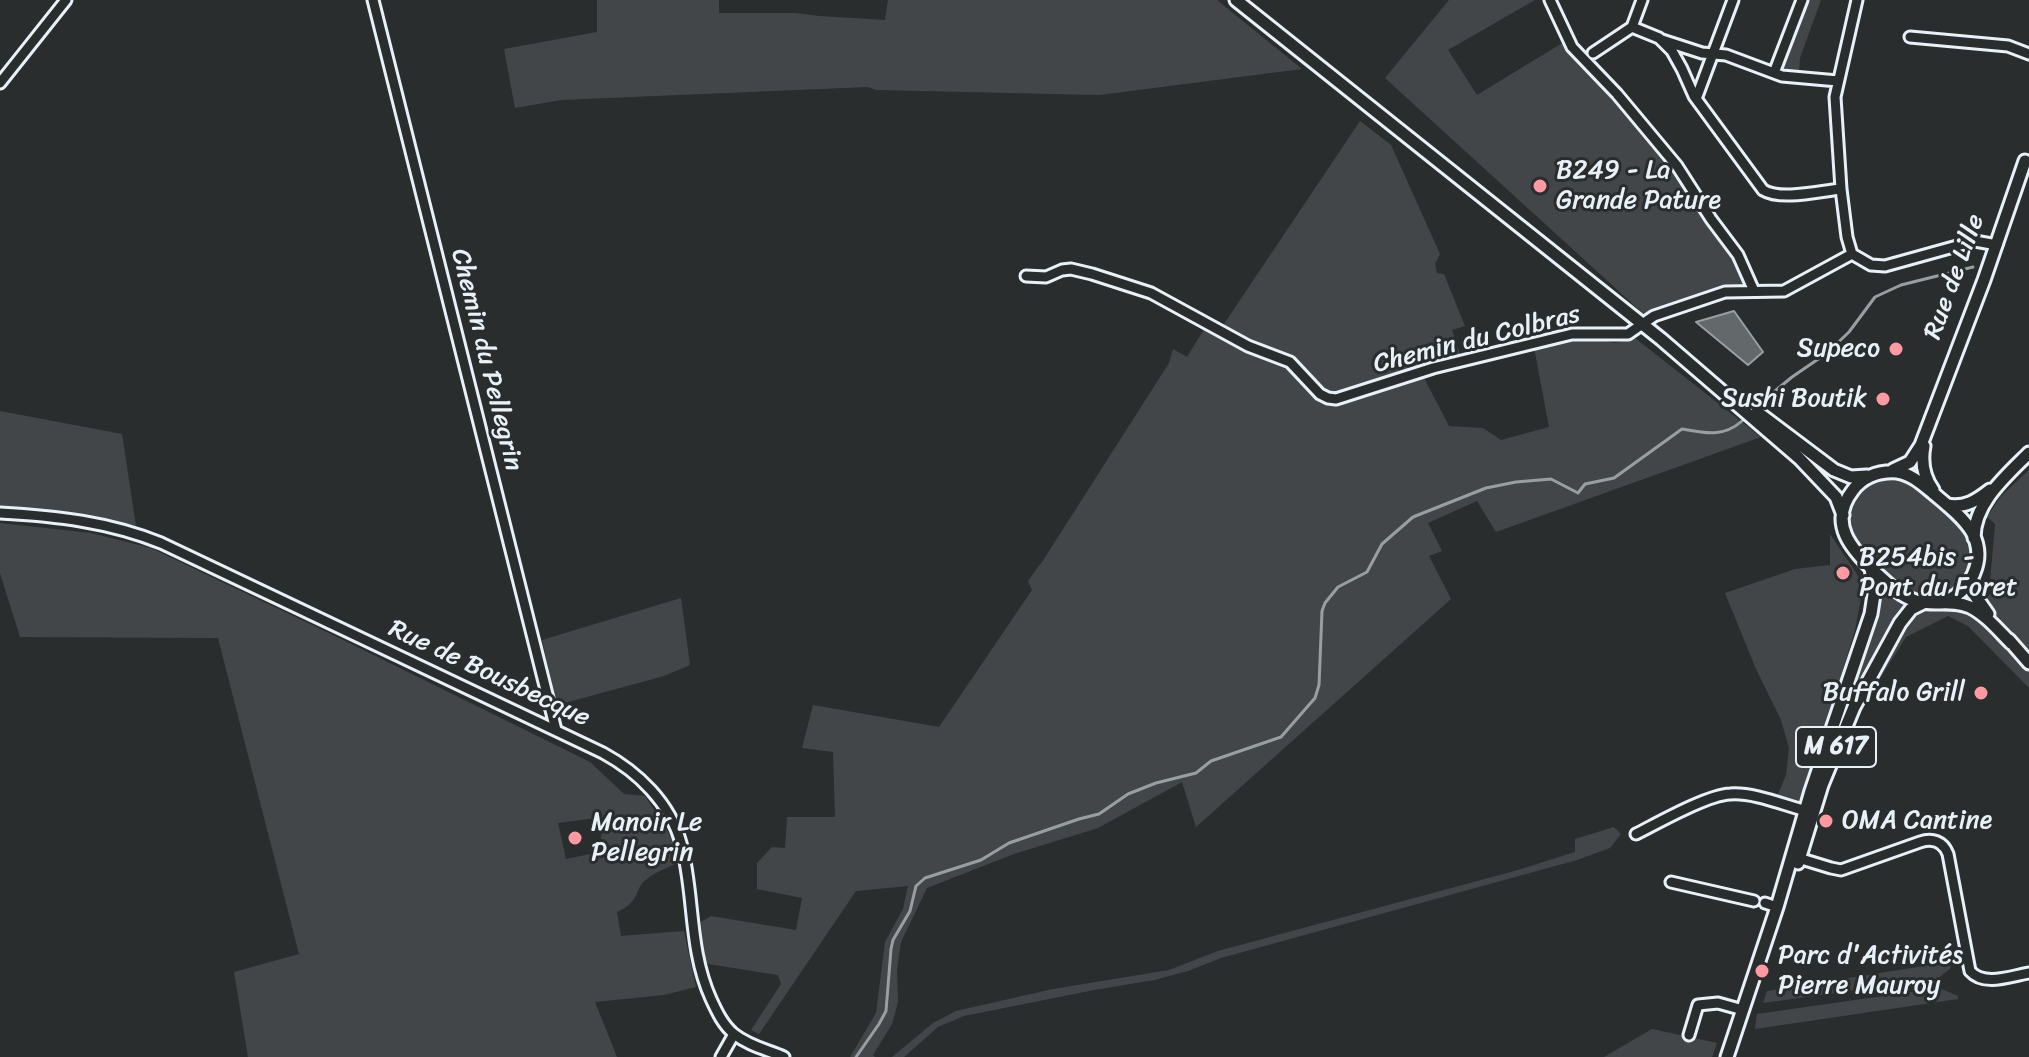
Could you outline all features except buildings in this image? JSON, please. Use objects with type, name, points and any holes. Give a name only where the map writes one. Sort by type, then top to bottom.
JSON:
[{"type":"main road","points":[[1236,0],[1661,339],[1828,467],[1847,476],[1889,472],[1912,477],[1947,505],[1970,529],[1974,538]]},
{"type":"main road","name":"Rue de Lille","points":[[1889,472],[1912,460],[1927,429],[1951,371],[2027,155]]},
{"type":"main road","points":[[1661,339],[1799,458],[1836,497],[1843,515]]},
{"type":"main road","name":"Rue de Lille","points":[[1927,429],[1922,452],[1923,468],[1937,497]]},
{"type":"main road","points":[[2029,453],[1979,512],[1974,538],[1977,561],[1972,579],[1977,599],[2029,663]]},
{"type":"main road","points":[[1871,476],[1863,480],[1845,504],[1844,532],[1849,543],[1871,569],[1903,595],[1923,603],[1954,602],[1975,610],[2011,643]]},
{"type":"main road","points":[[1947,505],[1968,505],[2006,477]]},
{"type":"main road","name":"M 617","points":[[1727,1057],[1777,907],[1790,884],[1871,614],[1875,594],[1871,569]]},
{"type":"main road","points":[[1943,602],[1959,594],[1972,579]]},
{"type":"main road","name":"M 617","points":[[1810,812],[1867,681],[1904,616],[1923,603]]},
{"type":"street","points":[[0,83],[66,0]]},
{"type":"street","name":"Chemin du Pellegrin","points":[[373,0],[556,730]]},
{"type":"street","points":[[1550,0],[1572,47],[1617,94],[1677,166],[1738,255],[1754,291]]},
{"type":"street","points":[[1593,53],[1632,27],[1642,0]]},
{"type":"street","points":[[1696,99],[1733,0]]},
{"type":"street","points":[[1774,73],[1802,0]]},
{"type":"street","points":[[1857,0],[1835,100],[1841,189],[1852,254],[1871,265],[1885,266],[1975,241],[1994,244]]},
{"type":"street","points":[[1632,27],[1702,53],[1726,55],[1789,77],[1838,81]]},
{"type":"street","points":[[1910,37],[2008,46],[2029,54]]},
{"type":"street","points":[[1659,38],[1679,62],[1696,99],[1765,192],[1775,195],[1841,189]]},
{"type":"street","name":"Chemin du Colbras","points":[[1026,276],[1046,277],[1071,269],[1151,293],[1248,346],[1290,362],[1320,394],[1331,399],[1433,368],[1572,334],[1628,334],[1662,313],[1731,291],[1779,292],[1852,254]]},
{"type":"street","name":"Rue de Bousbecque","points":[[0,513],[68,518],[107,525],[153,539],[556,730],[624,766],[646,785],[667,812],[682,846],[702,976],[717,1013],[734,1034]]},
{"type":"street","points":[[1636,834],[1727,794],[1743,794],[1810,812]]},
{"type":"street","points":[[1796,857],[1841,870],[1920,842],[1940,842],[1948,854],[1968,966],[1973,974],[1987,979],[2029,973]]},
{"type":"street","points":[[1671,882],[1777,907]]},
{"type":"street","points":[[1689,1035],[1698,1005],[1718,1003],[1743,1010]]},
{"type":"street","points":[[721,1057],[734,1034],[784,1057]]},
{"type":"shaded area","points":[[597,0],[719,0],[719,13],[795,13],[885,20],[888,0],[1217,0],[1302,69],[1099,95],[877,90],[867,87],[561,100],[515,108],[504,49],[597,32]]},
{"type":"shaded area","points":[[1449,0],[1535,0],[1448,50],[1477,95],[1564,42],[1687,188],[1748,285],[1709,293],[1646,316],[1385,78]]},
{"type":"shaded area","points":[[1808,0],[1821,0],[1800,58],[1799,72],[1782,68]]},
{"type":"shaded area","points":[[1360,121],[1391,145],[1440,254],[1435,264],[1437,273],[1444,274],[1465,326],[1452,330],[1461,357],[1344,393],[1330,393],[1297,359],[1222,327]]},
{"type":"shaded area","points":[[1734,311],[1763,352],[1748,365],[1696,322]]},
{"type":"shaded area","points":[[1206,326],[1275,358],[1333,405],[1423,376],[1449,426],[1483,428],[1501,440],[1549,427],[1534,347],[1590,338],[1615,343],[1635,338],[1761,437],[1496,532],[1477,501],[1428,523],[1442,551],[1429,556],[1451,599],[1196,827],[1182,782],[1098,828],[1014,854],[927,888],[901,942],[897,970],[898,1002],[892,1024],[873,1055],[875,1057],[850,1057],[876,1013],[885,942],[903,909],[908,886],[856,891],[759,1034],[751,1030],[781,984],[778,975],[708,964],[703,960],[701,922],[711,916],[796,930],[802,898],[757,889],[757,863],[772,847],[785,848],[787,817],[835,817],[833,752],[802,748],[813,705],[939,727],[1032,590],[1028,581],[1169,363],[1173,349],[1187,357]]},
{"type":"shaded area","points":[[0,411],[122,434],[136,526],[81,513],[0,508]]},
{"type":"shaded area","points":[[2029,470],[2029,688],[1968,626],[1948,616],[1906,637],[1874,688],[1898,633],[1916,610],[1937,607],[1973,614],[1995,588],[1990,582],[1995,524],[1987,517],[2001,496]]},
{"type":"shaded area","points":[[1898,477],[1943,509],[1967,537],[1972,559],[1969,570],[1959,585],[1944,596],[1924,598],[1898,586],[1873,565],[1849,530],[1850,505],[1859,491],[1880,478]]},
{"type":"shaded area","points":[[0,523],[91,533],[151,548],[590,762],[624,794],[645,796],[679,856],[677,863],[643,883],[630,904],[617,912],[621,936],[684,931],[696,987],[664,995],[595,1002],[617,1057],[248,1057],[234,972],[299,954],[218,638],[20,637],[0,573]],"holes":[[[612,816],[601,836],[600,852],[566,859],[558,823]]]},
{"type":"shaded area","points":[[1830,534],[1863,587],[1855,630],[1798,805],[1777,797],[1786,775],[1789,748],[1781,720],[1725,593],[1795,569],[1830,565]]},
{"type":"shaded area","points":[[1881,585],[1908,605],[1893,623],[1850,706],[1847,705],[1873,631]]},
{"type":"shaded area","points":[[681,598],[690,665],[664,676],[557,705],[542,640]]},
{"type":"shaded area","points":[[1614,827],[1621,834],[1610,848],[1577,860],[1221,958],[1154,980],[964,1016],[938,1027],[904,1057],[892,1057],[933,1023],[956,1011],[1053,989],[1169,970],[1218,951],[1575,852],[1575,839]]},
{"type":"shaded area","points":[[1949,962],[1951,968],[1937,979],[1763,1003],[1767,991]]},
{"type":"shaded area","points":[[1939,988],[1958,996],[1958,999],[1755,1029],[1757,1014]]},
{"type":"shaded area","points":[[1652,1029],[1717,1043],[1712,1057],[1604,1057]]},
{"type":"waterway","points":[[1758,405],[1827,353],[1849,332],[1875,297],[1901,285],[1973,267]]},
{"type":"waterway","points":[[856,1057],[886,1011],[893,940],[910,911],[916,886],[925,878],[981,860],[1009,843],[1099,814],[1128,794],[1196,773],[1211,761],[1281,737],[1315,698],[1319,685],[1322,611],[1325,603],[1338,587],[1367,572],[1382,544],[1413,517],[1486,488],[1516,482],[1551,479],[1578,493],[1585,484],[1614,478],[1682,429],[1720,432],[1742,421]]},
{"type":"place","name":"B249 - La Grande Pature","points":[[1540,186]]},
{"type":"place","name":"Supeco","points":[[1896,349]]},
{"type":"place","name":"Sushi Boutik","points":[[1883,399]]},
{"type":"place","name":"B254bis - Pont du Foret","points":[[1843,573]]},
{"type":"place","name":"Buffalo Grill","points":[[1981,693]]},
{"type":"place","name":"OMA Cantine","points":[[1826,821]]},
{"type":"place","name":"Manoir Le Pellegrin","points":[[575,838]]},
{"type":"place","name":"Parc d'Activités Pierre Mauroy","points":[[1762,971]]}]
